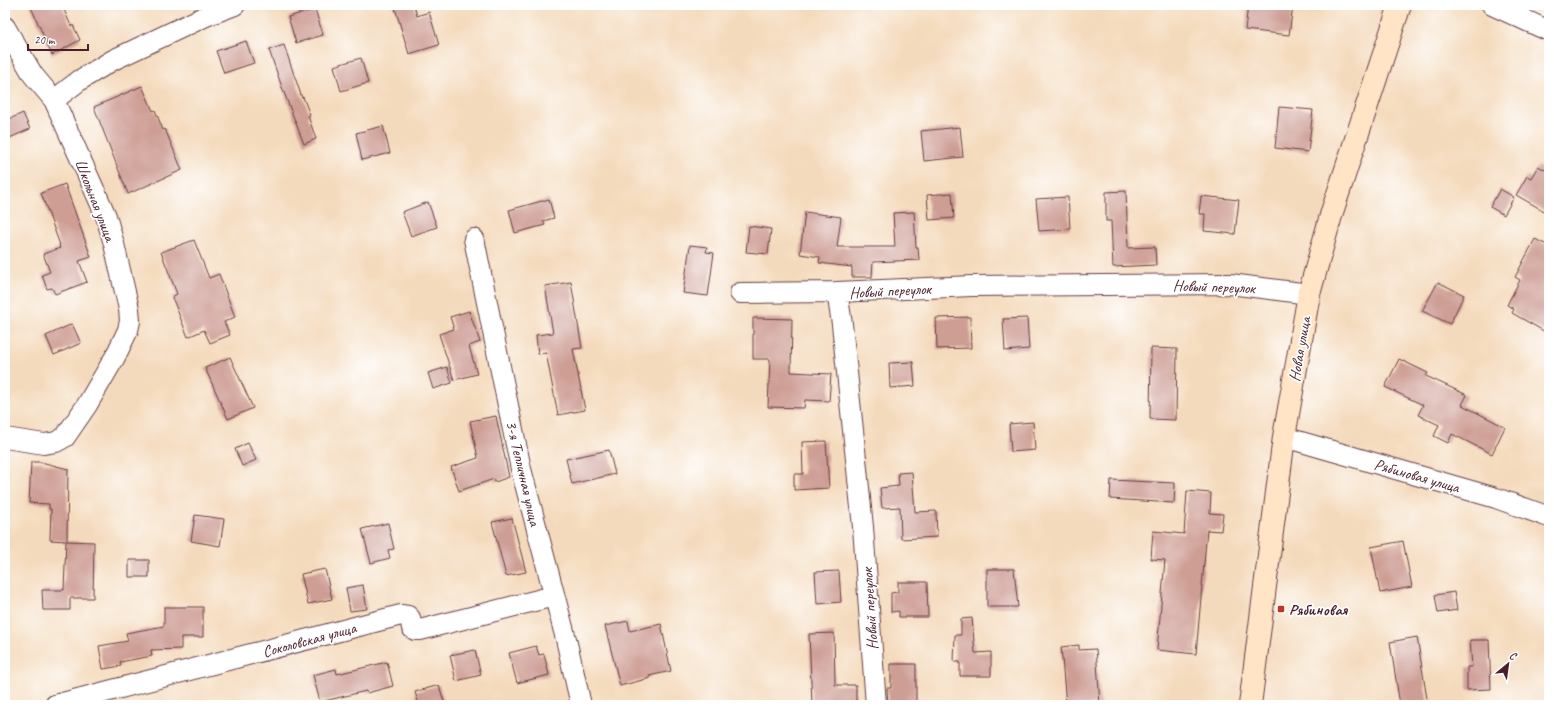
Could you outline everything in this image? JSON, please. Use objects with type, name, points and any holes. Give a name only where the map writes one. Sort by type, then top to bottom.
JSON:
[{"type":"main road","name":"Новая улица","points":[[1250,705],[1284,437],[1309,294],[1332,212],[1400,5]]},
{"type":"street","points":[[54,100],[80,80],[113,60],[206,16],[235,5]]},
{"type":"street","points":[[1492,5],[1549,31]]},
{"type":"street","name":"Школьная улица","points":[[5,27],[33,75],[54,100],[106,216],[129,309],[130,321],[128,330],[115,357],[70,432],[61,441],[44,444],[5,438]]},
{"type":"street","name":"3-я Тепличная улица","points":[[474,239],[521,469],[582,705]]},
{"type":"street","name":"Новый переулок","points":[[876,705],[863,527],[842,324],[837,292],[972,286],[1230,284],[1309,294]]},
{"type":"street","points":[[740,293],[837,292]]},
{"type":"street","name":"Рябиновая улица","points":[[1284,437],[1496,498],[1549,517]]},
{"type":"street","name":"Соколовская улица","points":[[55,705],[401,615],[408,616],[412,628],[415,630],[420,630],[554,596]]},
{"type":"building","points":[[30,5],[62,5],[71,26],[73,25],[80,40],[52,55]]},
{"type":"building","points":[[394,5],[414,5],[417,16],[429,12],[439,45],[409,54]]},
{"type":"building","points":[[1248,5],[1293,5],[1289,35],[1245,30]]},
{"type":"building","points":[[315,9],[323,35],[296,43],[288,17]]},
{"type":"building","points":[[246,41],[254,63],[224,73],[216,51]]},
{"type":"building","points":[[284,45],[302,98],[303,97],[310,115],[308,116],[316,139],[304,144],[269,50]]},
{"type":"building","points":[[361,58],[368,83],[341,91],[334,66]]},
{"type":"building","points":[[142,86],[153,111],[155,110],[163,130],[165,129],[182,170],[128,194],[94,107]]},
{"type":"building","points":[[1279,107],[1313,110],[1308,152],[1275,148]]},
{"type":"building","points":[[23,113],[30,129],[5,140],[5,121]]},
{"type":"building","points":[[383,126],[390,153],[362,160],[356,133]]},
{"type":"building","points":[[960,127],[963,157],[924,161],[921,131]]},
{"type":"building","points":[[1538,166],[1549,172],[1549,201],[1544,211],[1516,195],[1527,176],[1531,178]]},
{"type":"building","points":[[65,184],[91,257],[79,261],[87,282],[55,294],[52,288],[47,289],[42,275],[50,272],[43,254],[60,248],[60,245],[41,193]]},
{"type":"building","points":[[1500,189],[1514,197],[1504,215],[1490,207]]},
{"type":"building","points":[[1126,191],[1128,248],[1155,247],[1156,265],[1113,267],[1111,221],[1106,221],[1106,192]]},
{"type":"building","points":[[952,193],[954,218],[929,220],[927,195]]},
{"type":"building","points":[[1201,196],[1239,200],[1235,234],[1204,231],[1205,214],[1199,214]]},
{"type":"building","points":[[1068,197],[1070,229],[1039,231],[1036,199]]},
{"type":"building","points":[[549,199],[554,218],[543,221],[545,225],[515,233],[509,210]]},
{"type":"building","points":[[428,202],[437,227],[411,236],[402,212]]},
{"type":"building","points":[[805,212],[841,217],[837,247],[895,247],[893,213],[914,212],[916,247],[918,247],[919,260],[873,262],[872,277],[852,277],[852,267],[819,263],[820,257],[800,254]]},
{"type":"building","points":[[749,226],[771,229],[768,254],[746,252]]},
{"type":"building","points":[[1535,239],[1549,246],[1549,334],[1512,313],[1514,309],[1507,305],[1520,280],[1515,277]]},
{"type":"building","points":[[194,240],[209,278],[219,274],[235,317],[224,322],[230,335],[210,343],[204,330],[188,337],[172,297],[177,294],[161,252]]},
{"type":"building","points":[[690,245],[707,247],[706,252],[714,253],[708,296],[683,293]]},
{"type":"building","points":[[571,282],[582,348],[573,349],[585,410],[558,415],[546,353],[538,354],[536,335],[553,333],[545,286]]},
{"type":"building","points":[[1438,282],[1464,295],[1450,324],[1422,311]]},
{"type":"building","points":[[469,311],[480,342],[469,346],[477,374],[454,380],[439,334],[454,329],[450,317]]},
{"type":"building","points":[[970,317],[971,348],[937,349],[936,318]]},
{"type":"building","points":[[753,318],[792,319],[791,372],[831,374],[829,401],[805,400],[804,408],[768,407],[770,359],[753,359]]},
{"type":"building","points":[[1027,318],[1029,349],[1005,351],[1003,319]]},
{"type":"building","points":[[72,324],[81,343],[54,355],[46,336]]},
{"type":"building","points":[[1151,348],[1177,349],[1176,420],[1150,419]]},
{"type":"building","points":[[230,357],[253,408],[228,419],[205,368]]},
{"type":"building","points":[[1399,359],[1428,373],[1426,376],[1467,395],[1462,405],[1505,427],[1492,454],[1452,434],[1448,443],[1434,436],[1439,425],[1418,415],[1423,405],[1385,387]]},
{"type":"building","points":[[913,362],[915,386],[890,388],[889,363]]},
{"type":"building","points":[[447,367],[452,383],[433,389],[428,373]]},
{"type":"building","points":[[496,416],[509,477],[495,482],[494,479],[459,491],[451,467],[478,458],[470,421]]},
{"type":"building","points":[[1033,422],[1035,450],[1011,452],[1009,424]]},
{"type":"building","points":[[826,441],[829,488],[794,490],[794,474],[803,474],[802,442]]},
{"type":"building","points":[[248,443],[256,460],[242,466],[235,449]]},
{"type":"building","points":[[609,450],[615,474],[572,484],[566,459]]},
{"type":"building","points":[[31,462],[41,462],[68,469],[67,541],[94,542],[93,598],[70,598],[70,610],[43,610],[42,590],[64,590],[66,541],[50,540],[51,509],[49,509],[49,504],[29,503]]},
{"type":"building","points":[[912,472],[915,512],[936,511],[937,537],[901,539],[900,507],[882,508],[880,488],[899,486],[898,473]]},
{"type":"building","points":[[1111,480],[1175,483],[1174,503],[1110,499]]},
{"type":"building","points":[[1187,491],[1211,493],[1210,513],[1223,514],[1221,531],[1207,530],[1196,654],[1157,650],[1165,560],[1151,559],[1153,531],[1184,534]]},
{"type":"building","points":[[195,515],[224,519],[220,546],[191,541]]},
{"type":"building","points":[[512,518],[526,572],[506,576],[492,522]]},
{"type":"building","points":[[388,523],[394,549],[388,550],[390,558],[371,563],[362,529]]},
{"type":"building","points":[[1403,541],[1412,587],[1380,593],[1371,547]]},
{"type":"building","points":[[129,560],[149,560],[149,577],[129,577]]},
{"type":"building","points":[[325,569],[332,599],[308,604],[301,574]]},
{"type":"building","points":[[987,569],[1014,569],[1018,607],[987,607]]},
{"type":"building","points":[[839,571],[841,602],[817,604],[815,572]]},
{"type":"building","points":[[898,582],[927,582],[928,617],[899,617],[899,611],[891,612],[891,593],[898,592]]},
{"type":"building","points":[[363,585],[367,609],[350,611],[346,588]]},
{"type":"building","points":[[1454,592],[1457,610],[1438,613],[1435,595]]},
{"type":"building","points":[[164,607],[203,607],[203,637],[181,637],[181,649],[151,650],[152,656],[120,662],[121,666],[103,669],[99,646],[128,641],[126,633],[164,626]]},
{"type":"building","points":[[972,618],[975,653],[991,652],[991,676],[960,676],[960,662],[954,662],[955,635],[961,635],[961,619]]},
{"type":"building","points":[[628,621],[630,631],[661,624],[671,671],[649,676],[650,678],[620,686],[605,626]]},
{"type":"building","points":[[834,633],[835,685],[856,685],[856,705],[812,705],[809,634]]},
{"type":"building","points":[[1417,637],[1428,705],[1400,705],[1390,642]]},
{"type":"building","points":[[1470,640],[1489,640],[1491,689],[1467,690],[1467,667],[1472,667]]},
{"type":"building","points":[[1079,645],[1079,650],[1096,649],[1100,705],[1066,705],[1061,647]]},
{"type":"building","points":[[536,646],[539,655],[544,654],[549,675],[517,683],[509,653]]},
{"type":"building","points":[[475,650],[481,675],[456,681],[450,655]]},
{"type":"building","points":[[387,662],[393,686],[367,693],[366,691],[320,702],[313,675],[336,669],[337,674]]},
{"type":"building","points":[[891,664],[916,664],[916,705],[888,705],[887,688],[891,688]]},
{"type":"building","points":[[439,685],[445,705],[419,705],[415,692]]},
{"type":"place","name":"Рябиновая","points":[[1281,609]]}]
